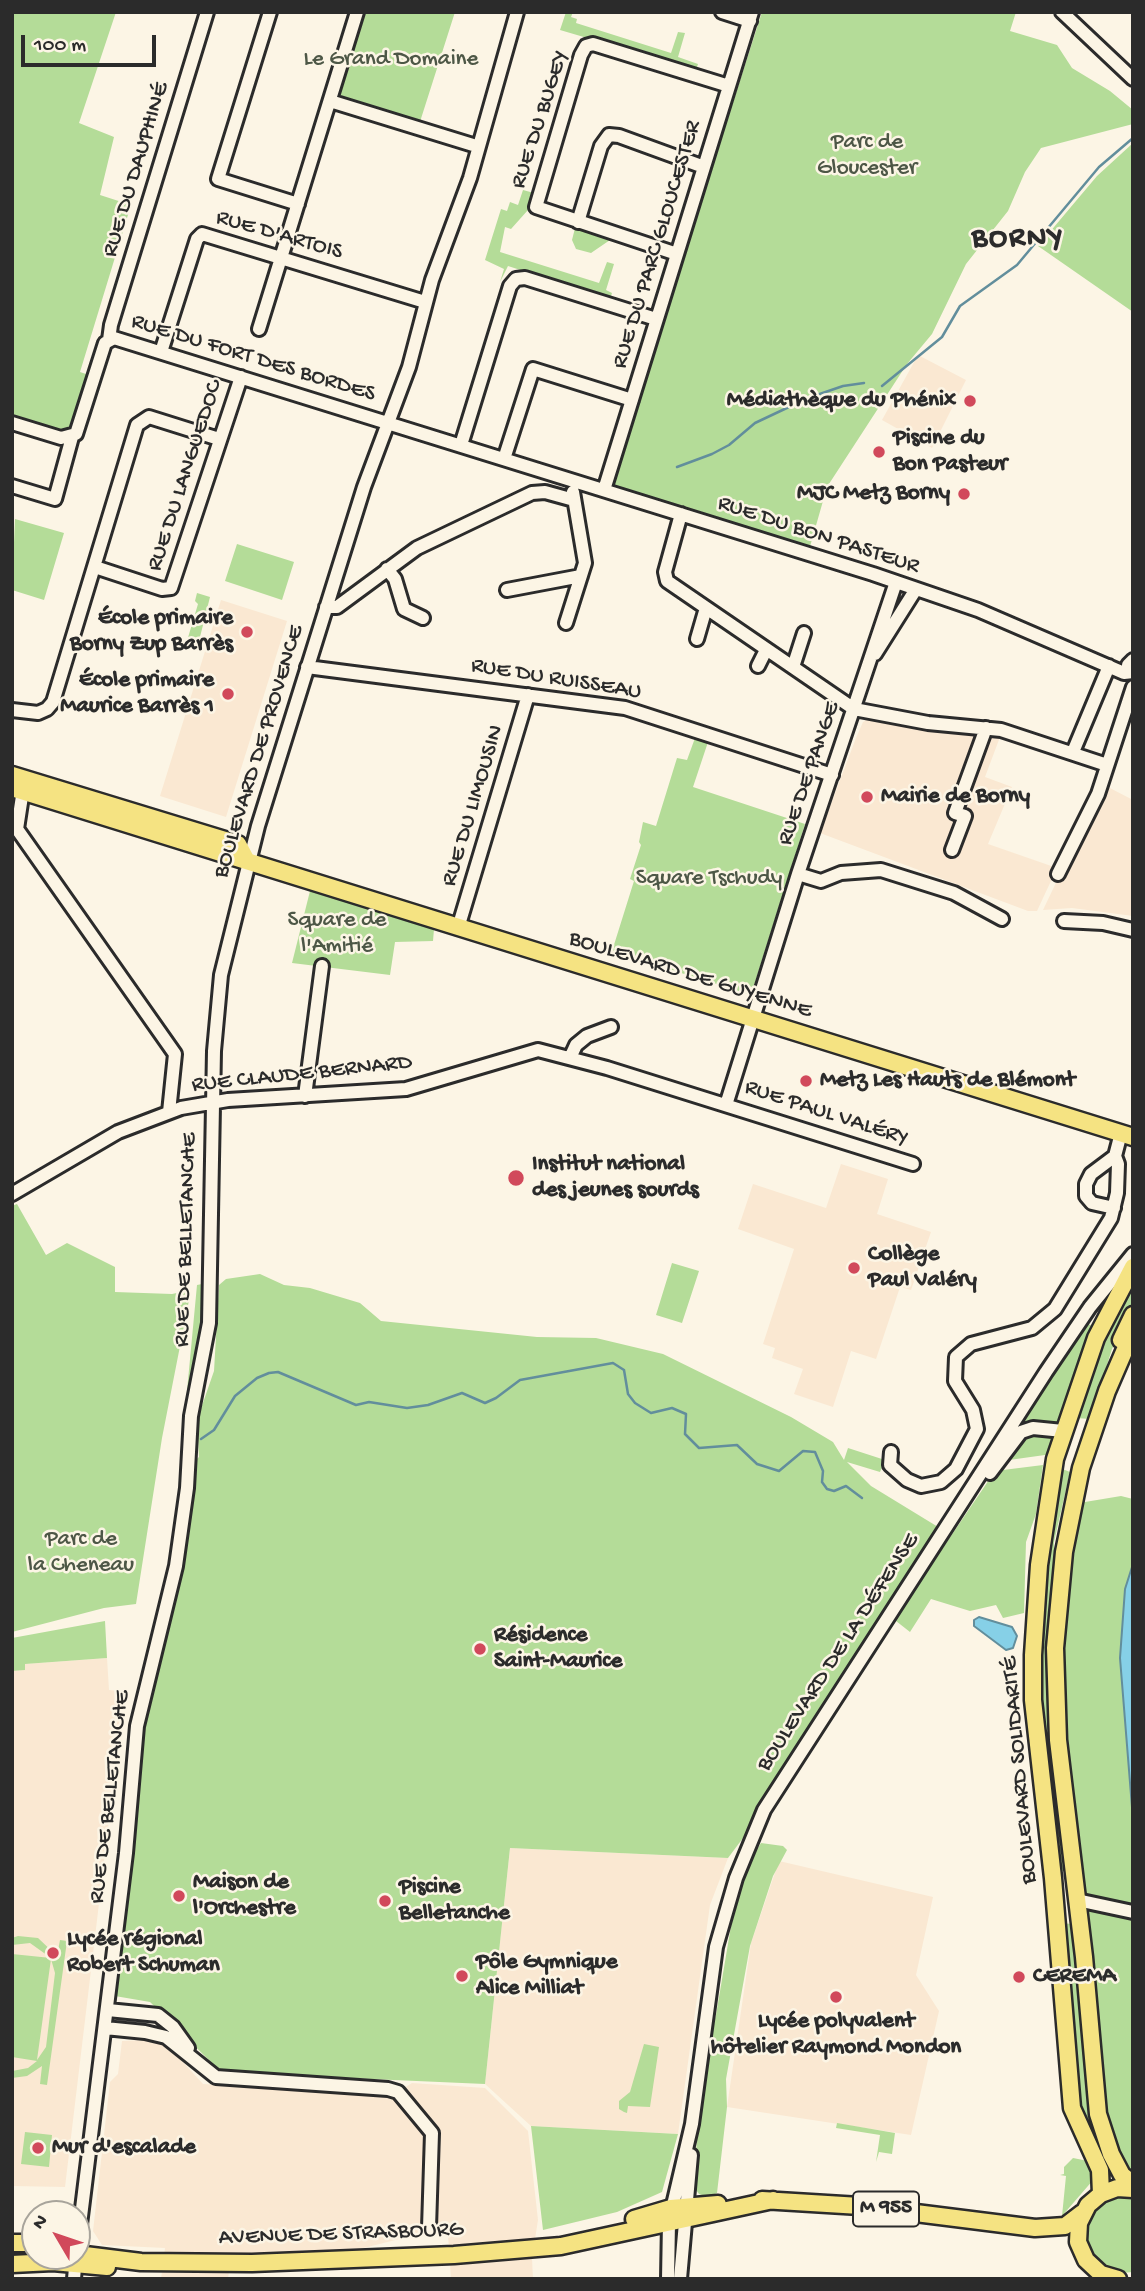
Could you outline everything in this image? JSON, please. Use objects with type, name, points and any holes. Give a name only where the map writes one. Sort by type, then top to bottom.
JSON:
[{"type":"main road","name":"BOULEVARD DE GUYENNE","points":[[17,782],[109,810],[247,861],[1129,1138]]},
{"type":"main road","name":"BOULEVARD SOLIDARITÉ","points":[[1101,2194],[1100,2170],[1072,2108],[1033,1700],[1033,1655],[1039,1565],[1063,1432],[1096,1338],[1133,1267]]},
{"type":"main road","name":"BOULEVARD SOLIDARITÉ","points":[[1133,1315],[1113,1356],[1089,1443],[1064,1552],[1055,1648],[1058,1740],[1098,2114],[1111,2154],[1122,2175],[1133,2187]]},
{"type":"main road","name":"BOULEVARD SOLIDARITÉ","points":[[1098,1415],[1133,1331]]},
{"type":"main road","points":[[1063,1432],[1089,1443]]},
{"type":"main road","points":[[1054,1900],[1077,1900]]},
{"type":"main road","points":[[1101,2194],[1117,2188],[1133,2187]]},
{"type":"main road","name":"AVENUE DE STRASBOURG","points":[[91,2263],[114,2267],[141,2262],[377,2260],[561,2246],[678,2214],[773,2200],[1054,2228],[1065,2226],[1101,2194]]},
{"type":"main road","points":[[1082,2213],[1077,2232],[1081,2252],[1096,2273],[1118,2279]]},
{"type":"main road","name":"AVENUE DE STRASBOURG","points":[[998,2221],[1031,2235],[1063,2240],[1081,2252]]},
{"type":"street","name":"RUE DU DAUPHINÉ","points":[[109,340],[108,334],[207,12]]},
{"type":"street","points":[[270,12],[219,179],[298,204]]},
{"type":"street","points":[[259,328],[357,12]]},
{"type":"street","points":[[458,207],[494,96],[517,12]]},
{"type":"street","points":[[722,12],[751,17]]},
{"type":"street","points":[[1062,12],[1133,79]]},
{"type":"street","name":"RUE DU PARC GLOUCESTER","points":[[604,490],[751,17]]},
{"type":"street","name":"RUE DU BUGEY","points":[[677,254],[540,210],[536,205],[586,46],[596,45],[729,86]]},
{"type":"street","points":[[458,207],[473,145],[494,96]]},
{"type":"street","points":[[330,101],[473,145]]},
{"type":"street","points":[[578,222],[601,146],[609,135],[619,136],[704,167]]},
{"type":"street","name":"BOULEVARD DE PROVENCE","points":[[213,1103],[221,975],[247,861],[363,487],[412,359],[425,302],[458,207]]},
{"type":"street","name":"RUE D'ARTOIS","points":[[161,352],[199,236],[209,234],[425,302]]},
{"type":"street","points":[[461,445],[510,286],[516,279],[525,278],[656,319]]},
{"type":"street","name":"RUE DU FORT DES BORDES","points":[[12,485],[55,499],[72,437],[79,428],[105,343],[114,338],[504,459]]},
{"type":"street","points":[[504,459],[533,369],[632,400]]},
{"type":"street","name":"RUE DU LANGUEDOC","points":[[95,566],[162,589],[171,588],[240,377]]},
{"type":"street","points":[[12,710],[38,713],[53,702],[136,425],[149,417],[219,439]]},
{"type":"street","points":[[12,423],[61,438],[72,437]]},
{"type":"street","name":"RUE DU BON PASTEUR","points":[[504,459],[978,610],[1111,667]]},
{"type":"street","points":[[566,623],[585,556],[574,500],[576,481]]},
{"type":"street","points":[[327,607],[337,607],[387,569],[443,535],[532,493],[545,492],[574,500]]},
{"type":"street","points":[[681,514],[665,575],[670,583],[854,709],[928,723],[1001,730],[1107,765]]},
{"type":"street","points":[[387,569],[395,579],[404,609],[422,618]]},
{"type":"street","points":[[507,590],[581,576]]},
{"type":"street","name":"RUE DE PANGE","points":[[753,1019],[798,874],[896,582]]},
{"type":"street","name":"RUE DE PANGE","points":[[869,663],[916,589]]},
{"type":"street","points":[[697,639],[706,608]]},
{"type":"street","points":[[793,667],[804,633]]},
{"type":"street","points":[[758,666],[766,650]]},
{"type":"street","name":"RUE DU RUISSEAU","points":[[307,667],[625,708],[832,775]]},
{"type":"street","points":[[1073,752],[1111,667],[1132,667]]},
{"type":"street","points":[[1058,874],[1098,794],[1133,687]]},
{"type":"street","name":"RUE DU LIMOUSIN","points":[[458,928],[528,695]]},
{"type":"street","points":[[952,850],[965,816],[955,813],[986,728]]},
{"type":"street","points":[[17,782],[17,839],[173,1050],[176,1059],[169,1112]]},
{"type":"street","points":[[798,874],[821,881],[867,869],[892,873],[954,893],[1002,919]]},
{"type":"street","points":[[1064,921],[1103,923],[1133,930]]},
{"type":"street","points":[[304,1096],[323,966]]},
{"type":"street","points":[[726,1105],[753,1019]]},
{"type":"street","points":[[570,1058],[576,1045],[587,1035],[611,1027]]},
{"type":"street","name":"RUE CLAUDE BERNARD","points":[[12,1194],[118,1132],[169,1112],[213,1103],[406,1089],[538,1050],[726,1105]]},
{"type":"street","name":"RUE DE BELLETANCHE","points":[[84,2200],[137,1726],[176,1566],[187,1488],[191,1416],[209,1323],[213,1103]]},
{"type":"street","name":"RUE PAUL VALÉRY","points":[[726,1105],[913,1164]]},
{"type":"street","points":[[1114,1208],[1092,1203],[1086,1196],[1086,1184],[1091,1174],[1115,1156],[1129,1138]]},
{"type":"street","points":[[891,1452],[890,1465],[921,1486],[942,1482],[956,1469],[977,1429],[973,1410],[955,1381],[956,1357],[971,1344],[1024,1332],[1047,1317],[1061,1301],[1073,1277],[1108,1227],[1118,1183],[1115,1156]]},
{"type":"street","name":"BOULEVARD DE LA DÉFENSE","points":[[678,2214],[716,1947],[728,1902],[755,1833],[776,1789],[955,1511],[1090,1307],[1133,1254]]},
{"type":"street","points":[[955,1511],[988,1476],[1021,1432],[1033,1428],[1063,1432]]},
{"type":"street","points":[[1077,1900],[1133,1912]]},
{"type":"street","points":[[107,2010],[158,2015],[166,2019],[191,2055]]},
{"type":"street","points":[[145,2032],[166,2019]]},
{"type":"street","points":[[105,2028],[166,2037],[216,2077],[388,2089],[398,2092],[432,2133],[429,2228]]},
{"type":"street","points":[[668,2279],[678,2214]]},
{"type":"street","points":[[678,2214],[680,2279]]},
{"type":"shaded area","points":[[918,355],[966,380],[932,448],[882,420]]},
{"type":"shaded area","points":[[221,600],[287,621],[226,817],[160,796]]},
{"type":"shaded area","points":[[868,719],[1000,737],[985,777],[1012,787],[988,844],[1057,868],[1037,911],[1028,911],[820,833],[856,738],[863,722]]},
{"type":"shaded area","points":[[1106,786],[1133,800],[1133,916],[1072,908],[1043,910],[1093,805]]},
{"type":"shaded area","name":"Collège Paul Valéry","points":[[841,1164],[888,1179],[877,1214],[931,1232],[911,1290],[900,1287],[876,1359],[851,1351],[833,1407],[794,1394],[803,1369],[772,1358],[775,1348],[763,1344],[794,1249],[738,1229],[753,1184],[826,1208]]},
{"type":"shaded area","name":"Lycée régional Robert Schuman","points":[[107,1658],[109,1690],[119,1691],[121,1720],[65,2187],[12,2186],[12,1671],[25,1670],[25,1664]]},
{"type":"shaded area","points":[[510,1848],[728,1858],[710,1905],[678,2134],[531,2126],[485,2084]]},
{"type":"shaded area","name":"Lycée polyvalent hôtelier Raymond Mondon","points":[[779,1861],[933,1897],[916,1975],[939,2011],[911,2135],[727,2107],[751,1943]]},
{"type":"shaded area","points":[[151,2040],[169,2047],[203,2084],[393,2095],[412,2083],[485,2088],[528,2131],[538,2220],[532,2258],[533,2279],[451,2279],[448,2235],[419,2234],[348,2252],[231,2254],[228,2279],[161,2279],[165,2248],[102,2245],[93,2231],[110,2082],[118,2074],[122,2041]]},
{"type":"green space","points":[[12,12],[116,12],[79,123],[114,137],[100,195],[131,205],[80,372],[95,377],[72,437],[12,423]]},
{"type":"green space","name":"Le Grand Domaine","points":[[357,12],[455,12],[418,128],[330,101]]},
{"type":"green space","points":[[566,12],[573,12],[571,17],[577,19],[576,23],[671,53],[678,32],[685,33],[678,57],[698,64],[696,70],[560,30]]},
{"type":"green space","name":"Parc de Gloucester","points":[[762,12],[1016,12],[1010,31],[1057,45],[1072,68],[1110,91],[1133,110],[1133,124],[1041,148],[1025,172],[1008,211],[966,264],[932,334],[907,364],[827,487],[809,550],[618,490],[613,485],[613,476]]},
{"type":"green space","points":[[1133,143],[1133,312],[1038,246],[1097,176]]},
{"type":"green space","points":[[523,190],[534,193],[528,210],[511,229],[505,227],[500,252],[599,283],[607,262],[614,264],[606,290],[612,293],[610,299],[508,266],[500,282],[504,269],[485,260],[501,209],[507,211],[510,202],[518,205]]},
{"type":"green space","points":[[575,228],[610,240],[591,253],[576,249],[572,240]]},
{"type":"green space","points":[[15,519],[64,533],[44,600],[12,590]]},
{"type":"green space","points":[[237,544],[294,562],[282,600],[225,581]]},
{"type":"green space","points":[[197,593],[210,597],[198,645],[187,641],[198,604],[195,601]]},
{"type":"green space","name":"Square Tschudy","points":[[695,738],[708,742],[693,787],[805,824],[751,995],[605,949],[606,946],[613,948],[634,881],[630,879],[641,845],[639,842],[643,822],[656,826],[677,758],[687,760]]},
{"type":"green space","name":"Square de l'Amitié","points":[[310,891],[434,929],[433,941],[395,942],[390,975],[292,963]]},
{"type":"green space","name":"Parc de la Cheneau","points":[[17,1204],[46,1255],[67,1243],[115,1267],[115,1292],[172,1294],[191,1290],[162,1438],[136,1604],[104,1608],[12,1632],[12,1206]]},
{"type":"green space","points":[[672,1263],[699,1271],[682,1323],[656,1315]]},
{"type":"green space","points":[[260,1274],[284,1285],[310,1288],[360,1303],[381,1321],[537,1337],[596,1338],[663,1354],[791,1417],[833,1442],[844,1460],[848,1448],[885,1460],[880,1472],[847,1462],[871,1486],[943,1530],[764,1810],[728,1858],[510,1848],[485,2084],[234,2073],[218,2069],[150,2002],[109,1995],[131,1771],[170,1593],[187,1468],[199,1457],[197,1420],[214,1371],[219,1285],[226,1279]]},
{"type":"green space","points":[[1133,1278],[1133,1307],[1112,1349],[1090,1419],[1076,1418],[1105,1333]]},
{"type":"green space","points":[[202,1284],[201,1340],[185,1412],[197,1285]]},
{"type":"green space","points":[[1087,1323],[1095,1328],[1059,1424],[1014,1433],[1015,1424],[1026,1415]]},
{"type":"green space","points":[[1035,1432],[1056,1436],[1052,1454],[1002,1461],[1019,1439]]},
{"type":"green space","points":[[1043,1465],[1036,1514],[1026,1542],[1024,1613],[1003,1618],[996,1605],[970,1611],[931,1599],[910,1632],[896,1621],[896,1617],[995,1471]]},
{"type":"green space","points":[[1060,1468],[1070,1472],[1054,1542],[1054,1587],[1070,1870],[1056,1872],[1039,1713],[1038,1641]]},
{"type":"green space","points":[[1121,1496],[1133,1499],[1133,2165],[1129,2172],[1103,2135],[1057,1707],[1073,1504]]},
{"type":"green space","points":[[105,1621],[107,1658],[25,1664],[25,1670],[12,1671],[12,1638]]},
{"type":"green space","points":[[761,1843],[783,1846],[787,1850],[773,1876],[750,1946],[726,2079],[727,2107],[717,2193],[708,2197],[699,2194],[693,2186],[704,2059],[716,2015],[732,1920],[729,1915],[747,1866]]},
{"type":"green space","points":[[1061,1923],[1072,1924],[1074,1933],[1094,2128],[1115,2173],[1107,2173],[1077,2101]]},
{"type":"green space","points":[[12,1938],[38,1938],[57,1956],[60,1940],[67,1941],[47,2085],[40,2084],[42,2066],[27,2076],[12,2078],[12,2071],[28,2068],[37,2061],[12,2057],[12,1954],[51,1958],[30,1943],[12,1945]],"holes":[[[51,1959],[55,1973],[46,2047],[37,2060]]]},
{"type":"green space","points":[[644,2044],[659,2047],[650,2107],[628,2106],[627,2113],[619,2109],[619,2101],[630,2092]]},
{"type":"green space","points":[[837,2123],[895,2133],[892,2154],[879,2152],[876,2162],[880,2135],[836,2128]]},
{"type":"green space","points":[[531,2126],[678,2134],[662,2192],[617,2212],[543,2230]]},
{"type":"green space","points":[[25,2132],[52,2135],[49,2167],[21,2164]]},
{"type":"green space","points":[[1073,2158],[1088,2161],[1094,2179],[1062,2216],[1066,2176],[1060,2175],[1064,2174],[1064,2167]]},
{"type":"green space","points":[[1120,2195],[1133,2196],[1133,2272],[1122,2273],[1106,2269],[1093,2259],[1086,2244],[1085,2227],[1091,2212],[1104,2200]]},
{"type":"water","points":[[1132,1567],[1133,1820],[1120,1658],[1125,1589]]},
{"type":"water","points":[[979,1617],[1012,1627],[1017,1636],[1013,1648],[1006,1650],[974,1626],[974,1620]]},
{"type":"waterway","points":[[882,386],[942,337],[960,306],[1017,265],[1099,167],[1133,138]]},
{"type":"waterway","points":[[677,467],[712,454],[729,445],[755,423],[808,398],[843,386],[864,383]]},
{"type":"waterway","points":[[201,1439],[214,1430],[235,1396],[257,1378],[269,1373],[278,1372],[356,1405],[369,1402],[407,1408],[428,1405],[462,1393],[485,1403],[520,1380],[613,1363],[624,1370],[628,1394],[635,1403],[651,1413],[672,1408],[686,1414],[685,1434],[699,1448],[737,1445],[757,1464],[779,1471],[803,1451],[815,1452],[823,1471],[822,1482],[827,1489],[834,1491],[846,1486],[862,1498]]},
{"type":"place","name":"Médiathèque du Phénix","points":[[970,401]]},
{"type":"place","name":"Piscine du Bon Pasteur","points":[[879,452]]},
{"type":"place","name":"MJC Metz Borny","points":[[964,494]]},
{"type":"place","name":"École primaire Borny Zup Barrès","points":[[247,632]]},
{"type":"place","name":"École primaire Maurice Barrès 1","points":[[228,694]]},
{"type":"place","name":"Mairie de Borny","points":[[867,797]]},
{"type":"place","name":"Metz Les Hauts de Blémont","points":[[806,1081]]},
{"type":"place","name":"Institut national des jeunes sourds","points":[[516,1178]]},
{"type":"place","name":"Collège Paul Valéry","points":[[854,1268]]},
{"type":"place","name":"Résidence Saint-Maurice","points":[[480,1649]]},
{"type":"place","name":"Maison de l'Orchestre","points":[[179,1896]]},
{"type":"place","name":"Piscine Belletanche","points":[[385,1901]]},
{"type":"place","name":"Lycée régional Robert Schuman","points":[[53,1953]]},
{"type":"place","name":"Pôle Gymnique Alice Milliat","points":[[462,1976]]},
{"type":"place","name":"CEREMA","points":[[1019,1977]]},
{"type":"place","name":"Lycée polyvalent hôtelier Raymond Mondon","points":[[836,1997]]},
{"type":"place","name":"Mur d'escalade","points":[[38,2148]]},
{"type":"district","name":"BORNY","points":[[1018,240]]}]
